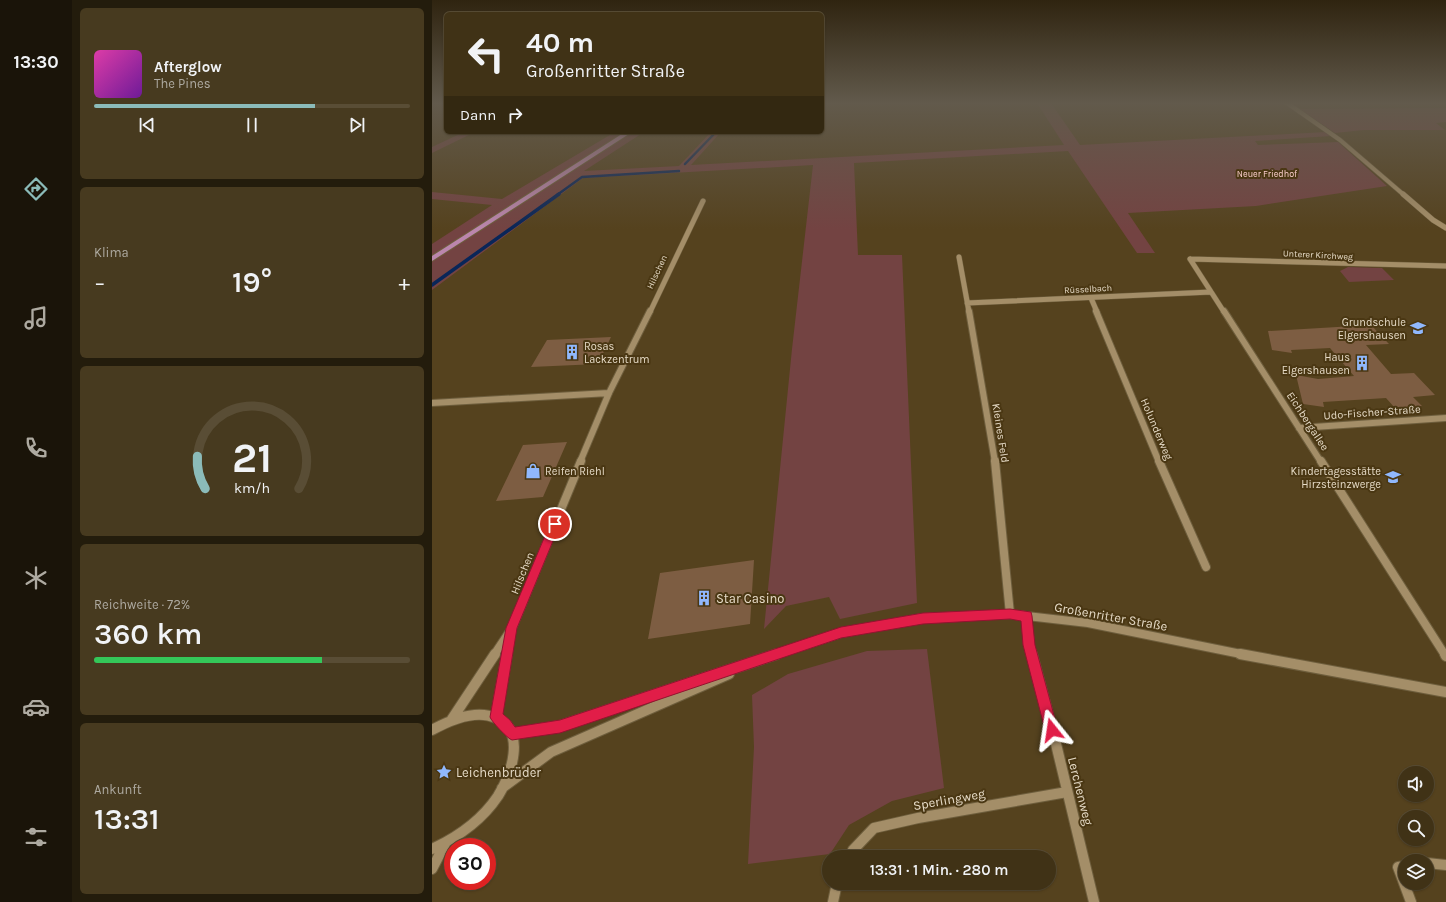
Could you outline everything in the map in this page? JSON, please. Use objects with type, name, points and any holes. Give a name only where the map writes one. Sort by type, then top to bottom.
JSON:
[{"type":"main road","points":[[432,259],[609,145]]},
{"type":"street","points":[[1346,145],[1433,220],[1446,228]]},
{"type":"street","name":"Hilschen","points":[[452,719],[512,628],[609,393],[703,202]]},
{"type":"street","name":"Kleines Feld","points":[[959,258],[994,454],[1010,614]]},
{"type":"street","name":"Unterer Kirchweg","points":[[1190,258],[1327,264],[1446,266]]},
{"type":"street","name":"Eichbergallee","points":[[1190,258],[1446,656]]},
{"type":"street","name":"Rüsselbach","points":[[967,303],[1211,292]]},
{"type":"street","name":"Holunderweg","points":[[1091,298],[1152,446],[1206,567]]},
{"type":"street","points":[[432,403],[609,393]]},
{"type":"street","name":"Udo-Fischer-Straße","points":[[1300,428],[1446,418]]},
{"type":"street","name":"Großenritter Straße","points":[[512,734],[560,726],[841,633],[923,618],[1010,614],[1088,623],[1239,654],[1446,692]]},
{"type":"street","name":"Lerchenweg","points":[[1027,616],[1029,645],[1094,902]]},
{"type":"street","name":"Hilschen","points":[[496,717],[512,628]]},
{"type":"street","name":"Großenritter Straße","points":[[502,788],[551,752],[771,656]]},
{"type":"street","points":[[432,730],[452,719],[483,714],[496,717],[505,724],[512,734],[514,750],[511,768],[502,788],[487,810],[468,829],[454,838]]},
{"type":"street","name":"Sperlingweg","points":[[853,850],[874,828],[918,818],[1067,792]]},
{"type":"street","points":[[432,849],[444,844]]},
{"type":"street","points":[[432,869],[444,846]]},
{"type":"street","points":[[1434,864],[1446,865]]},
{"type":"street","points":[[833,902],[836,890]]},
{"type":"street","points":[[1407,890],[1411,902]]},
{"type":"green space","points":[[436,145],[448,145],[432,153],[432,147]]},
{"type":"green space","name":"Neuer Friedhof","points":[[593,145],[624,145],[584,171],[679,166],[699,145],[709,145],[691,165],[1062,145],[1341,145],[1387,186],[1256,206],[1128,213],[1155,253],[1137,253],[1068,151],[854,163],[858,255],[902,255],[917,603],[840,619],[829,597],[786,606],[764,629],[792,349],[813,165],[583,178],[432,290],[432,244],[492,205],[432,199],[432,192],[502,199]]},
{"type":"green space","points":[[1348,267],[1382,268],[1394,280],[1349,282],[1340,271]]},
{"type":"green space","points":[[927,649],[944,788],[892,801],[849,825],[833,850],[822,850],[822,855],[748,864],[754,747],[752,695],[788,674],[867,651]]},
{"type":"building","name":"Haus Elgershausen","points":[[1371,325],[1389,344],[1366,345],[1391,374],[1414,373],[1435,395],[1413,397],[1422,406],[1395,408],[1386,398],[1323,402],[1324,407],[1303,404],[1296,375],[1318,379],[1354,376],[1330,348],[1291,350],[1292,353],[1272,350],[1268,331]]},
{"type":"building","name":"Rosas Lackzentrum","points":[[611,337],[598,364],[531,367],[547,340]]},
{"type":"building","name":"Reifen Riehl","points":[[567,442],[543,497],[496,501],[523,445]]},
{"type":"building","name":"Star Casino","points":[[754,560],[750,624],[648,639],[660,573]]},
{"type":"waterway","points":[[685,164],[703,145]]},
{"type":"waterway","points":[[557,195],[582,177],[679,171]]},
{"type":"waterway","points":[[432,285],[559,194]]},
{"type":"place","name":"Grundschule Elgershausen","points":[[1418,328]]},
{"type":"place","name":"Rosas Lackzentrum","points":[[572,352]]},
{"type":"place","name":"Haus Elgershausen","points":[[1362,363]]},
{"type":"place","name":"Reifen Riehl","points":[[533,471]]},
{"type":"place","name":"Kindertagesstätte Hirzsteinzwerge","points":[[1393,477]]},
{"type":"place","name":"Star Casino","points":[[704,598]]},
{"type":"place","name":"Leichenbrüder","points":[[444,772]]},
{"type":"route","points":[[555,524],[520,612],[512,628],[496,717],[505,724],[512,734],[560,726],[841,633],[923,618],[1010,614],[1027,616],[1029,645],[1052,730]]}]
